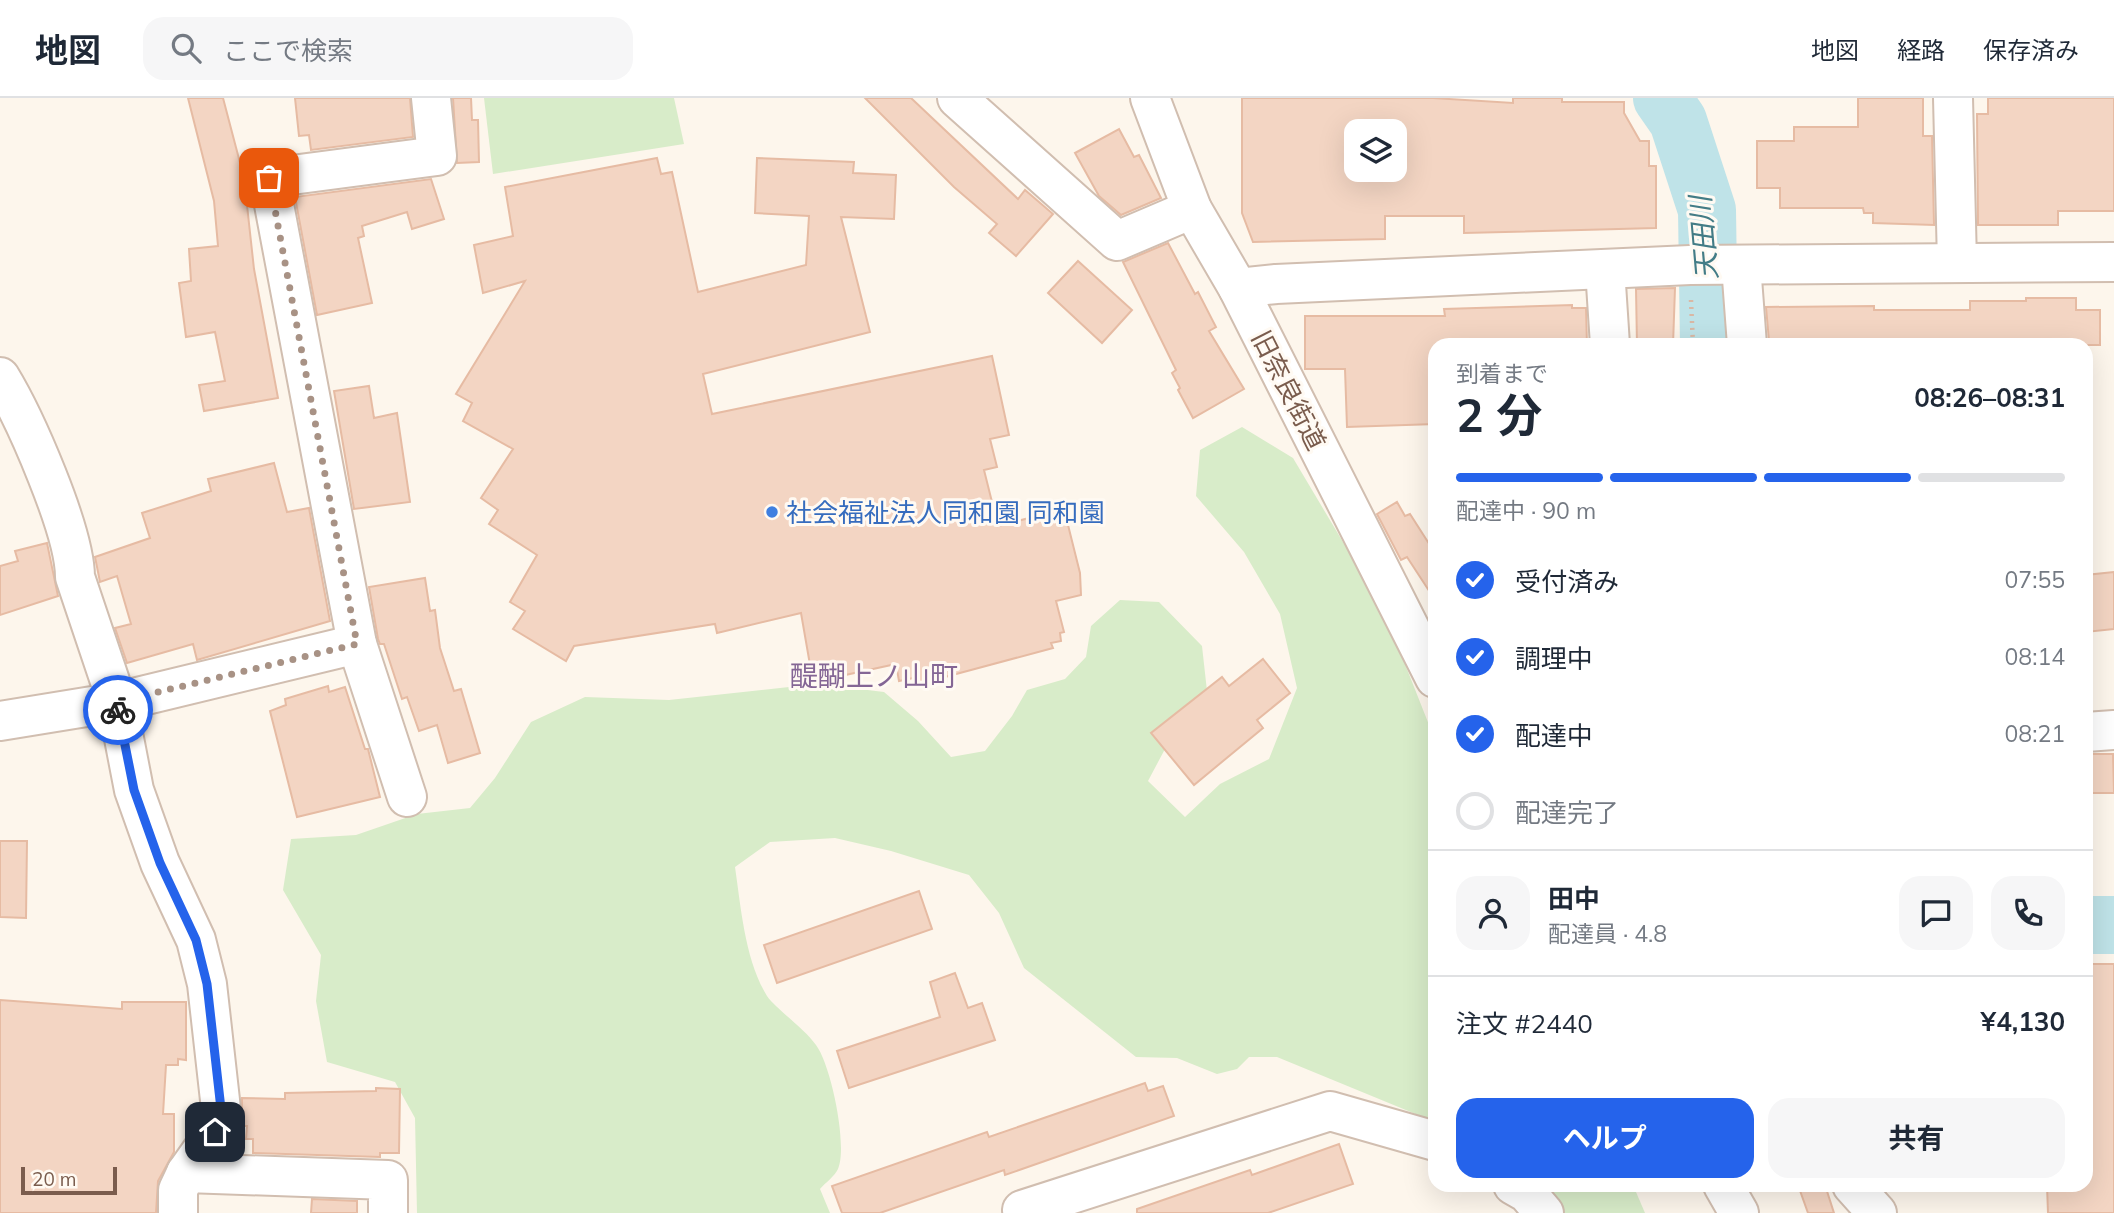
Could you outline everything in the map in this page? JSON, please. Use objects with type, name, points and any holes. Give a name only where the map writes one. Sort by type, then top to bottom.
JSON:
[{"type":"street","points":[[407,797],[357,644],[269,178],[437,156],[431,98]]},
{"type":"street","points":[[957,98],[1117,241],[1192,209]]},
{"type":"street","name":"旧奈良街道","points":[[1150,98],[1192,209],[1238,288],[1428,664]]},
{"type":"street","points":[[1953,98],[1957,263]]},
{"type":"street","points":[[1238,288],[1690,265],[2114,262]]},
{"type":"street","points":[[1741,265],[1746,338]]},
{"type":"street","points":[[1605,269],[1609,338]]},
{"type":"street","points":[[0,377],[11,396],[54,499],[75,558],[75,577],[117,702],[134,790],[160,863],[196,940],[207,984],[221,1109],[215,1132],[186,1173],[178,1190],[178,1213]]},
{"type":"street","points":[[0,721],[117,702],[357,644]]},
{"type":"street","points":[[2093,732],[2114,730]]},
{"type":"street","points":[[1023,1213],[1022,1210],[1331,1111],[1428,1139]]},
{"type":"street","points":[[186,1173],[388,1180],[388,1213]]},
{"type":"street","points":[[1525,1192],[1544,1213]]},
{"type":"street","points":[[1727,1192],[1739,1213]]},
{"type":"street","points":[[1858,1192],[1877,1213]]},
{"type":"path","points":[[1690,265],[1693,338]]},
{"type":"green space","points":[[484,98],[674,98],[684,144],[493,174]]},
{"type":"green space","points":[[1242,427],[1293,458],[1384,611],[1428,722],[1428,1119],[1277,1057],[1249,1057],[1237,1069],[1217,1074],[1177,1058],[1136,1057],[1024,968],[999,913],[969,875],[891,851],[835,838],[770,842],[735,867],[742,916],[754,966],[767,996],[816,1045],[827,1070],[841,1143],[838,1169],[820,1189],[830,1213],[417,1213],[415,1118],[395,1082],[327,1062],[316,1001],[321,955],[283,890],[291,839],[356,835],[417,814],[470,808],[495,778],[531,722],[585,697],[669,700],[789,687],[802,682],[884,692],[918,721],[951,757],[985,751],[1012,716],[1027,690],[1065,679],[1086,657],[1091,626],[1120,600],[1159,602],[1202,646],[1207,691],[1174,732],[1148,781],[1185,817],[1220,784],[1269,759],[1297,688],[1280,614],[1244,552],[1196,496],[1200,450]]},
{"type":"green space","points":[[1542,1192],[1636,1192],[1645,1213],[1562,1213]]},
{"type":"building","points":[[188,98],[223,98],[244,178],[254,269],[278,398],[204,411],[199,385],[225,381],[215,332],[186,337],[179,283],[191,281],[189,249],[218,246],[214,201]]},
{"type":"building","points":[[295,98],[410,98],[413,137],[311,150],[309,135],[299,136]]},
{"type":"building","points":[[453,98],[471,98],[472,120],[478,120],[479,162],[457,163]]},
{"type":"building","points":[[865,98],[911,98],[1018,199],[1025,190],[1053,214],[1016,256],[989,233],[997,224],[954,187]]},
{"type":"building","points":[[1242,98],[1433,98],[1513,103],[1513,98],[1562,98],[1562,102],[1624,102],[1624,113],[1640,141],[1649,141],[1649,166],[1656,166],[1656,228],[1464,233],[1464,216],[1385,216],[1385,239],[1253,242],[1242,213]]},
{"type":"building","points":[[1858,98],[1923,98],[1923,136],[1932,136],[1934,225],[1873,223],[1873,213],[1864,213],[1863,208],[1780,208],[1780,188],[1757,188],[1757,141],[1794,141],[1794,127],[1858,127]]},
{"type":"building","points":[[1988,98],[2114,98],[2114,211],[2058,211],[2058,225],[1978,225],[1977,114],[1988,114]]},
{"type":"building","points":[[1119,129],[1134,157],[1139,155],[1161,198],[1121,215],[1099,196],[1075,153]]},
{"type":"building","points":[[657,158],[661,174],[672,172],[698,292],[806,265],[809,216],[755,213],[757,158],[854,162],[853,173],[896,175],[894,219],[841,217],[870,332],[703,374],[712,414],[992,356],[1009,435],[990,439],[997,467],[984,470],[998,526],[1064,509],[1080,573],[1081,595],[1056,601],[1064,632],[1060,633],[1061,641],[1051,643],[1053,648],[919,684],[918,677],[899,681],[896,664],[813,682],[801,613],[717,633],[715,624],[574,646],[566,661],[513,629],[525,611],[510,602],[537,555],[489,524],[498,510],[481,498],[513,449],[463,421],[472,403],[456,394],[525,281],[483,293],[474,245],[513,236],[505,187]]},
{"type":"building","points":[[431,179],[444,219],[412,229],[407,212],[362,226],[364,236],[358,238],[372,303],[317,315],[295,197]]},
{"type":"building","points":[[1168,243],[1216,327],[1209,331],[1244,389],[1193,418],[1178,390],[1180,388],[1172,373],[1176,370],[1123,262]]},
{"type":"building","points":[[1078,261],[1132,310],[1102,343],[1048,293]]},
{"type":"building","points":[[1675,288],[1673,338],[1637,338],[1636,289]]},
{"type":"building","points":[[2026,298],[2076,298],[2076,310],[2100,310],[2100,345],[2093,345],[2093,338],[1769,338],[1766,307],[1874,306],[1874,310],[1970,310],[1970,301],[2026,301]]},
{"type":"building","points":[[1572,305],[1572,308],[1586,308],[1587,338],[1428,338],[1428,424],[1347,427],[1345,369],[1305,369],[1305,316],[1445,316],[1444,309]]},
{"type":"building","points":[[369,386],[374,418],[397,413],[410,502],[354,509],[334,391]]},
{"type":"building","points":[[274,463],[287,512],[309,508],[330,621],[197,660],[193,644],[127,663],[115,628],[131,624],[117,576],[100,582],[95,557],[150,538],[142,513],[211,491],[208,479]]},
{"type":"building","points":[[1397,502],[1405,516],[1410,514],[1428,542],[1428,589],[1407,557],[1401,560],[1377,514]]},
{"type":"building","points":[[47,543],[58,596],[0,615],[0,566],[18,561],[15,551]]},
{"type":"building","points":[[2114,572],[2114,629],[2093,631],[2093,574]]},
{"type":"building","points":[[425,578],[430,611],[435,610],[440,648],[454,691],[461,689],[480,753],[448,763],[437,725],[419,731],[407,697],[402,699],[384,644],[380,644],[378,639],[369,587]]},
{"type":"building","points":[[1263,659],[1290,693],[1257,720],[1263,728],[1194,785],[1151,733],[1222,677],[1229,686]]},
{"type":"building","points":[[328,686],[329,692],[345,687],[365,749],[368,749],[380,797],[297,817],[270,711],[286,705],[285,699]]},
{"type":"building","points":[[2093,754],[2113,754],[2114,793],[2093,793]]},
{"type":"building","points":[[0,841],[27,841],[26,918],[0,917]]},
{"type":"building","points":[[919,891],[932,929],[777,983],[764,945]]},
{"type":"building","points":[[2093,964],[2114,964],[2114,1213],[2048,1213],[2047,1192],[2093,1192]]},
{"type":"building","points":[[955,973],[968,1008],[982,1003],[995,1040],[849,1088],[837,1051],[940,1017],[930,982]]},
{"type":"building","points":[[0,1000],[122,1009],[122,1002],[186,1002],[186,1060],[178,1059],[178,1065],[166,1065],[163,1114],[174,1114],[174,1152],[158,1181],[156,1213],[0,1213]]},
{"type":"building","points":[[1145,1083],[1148,1091],[1163,1086],[1174,1116],[1005,1175],[1004,1170],[880,1213],[842,1213],[832,1186],[987,1132],[989,1137]]},
{"type":"building","points":[[376,1088],[400,1089],[399,1153],[380,1153],[380,1157],[253,1153],[253,1139],[246,1139],[247,1126],[242,1126],[242,1098],[285,1099],[285,1093],[376,1091]]},
{"type":"building","points":[[1339,1144],[1353,1184],[1268,1213],[1137,1213],[1137,1209],[1250,1170],[1252,1175]]},
{"type":"building","points":[[1800,1192],[1827,1192],[1834,1213],[1808,1213]]},
{"type":"building","points":[[312,1199],[357,1201],[357,1213],[311,1213]]},
{"type":"waterway","name":"天田川","points":[[1662,98],[1678,121],[1707,210],[1709,338]]},
{"type":"waterway","name":"天田川","points":[[2093,925],[2114,925]]},
{"type":"way so far","points":[[118,710],[117,702],[357,644],[269,178]]},
{"type":"place","name":"社会福祉法人同和園 同和園","points":[[772,512]]},
{"type":"district","name":"醍醐上ノ山町","points":[[874,675]]},
{"type":"route","points":[[118,710],[134,790],[160,863],[196,940],[207,984],[221,1109],[215,1132]]}]
